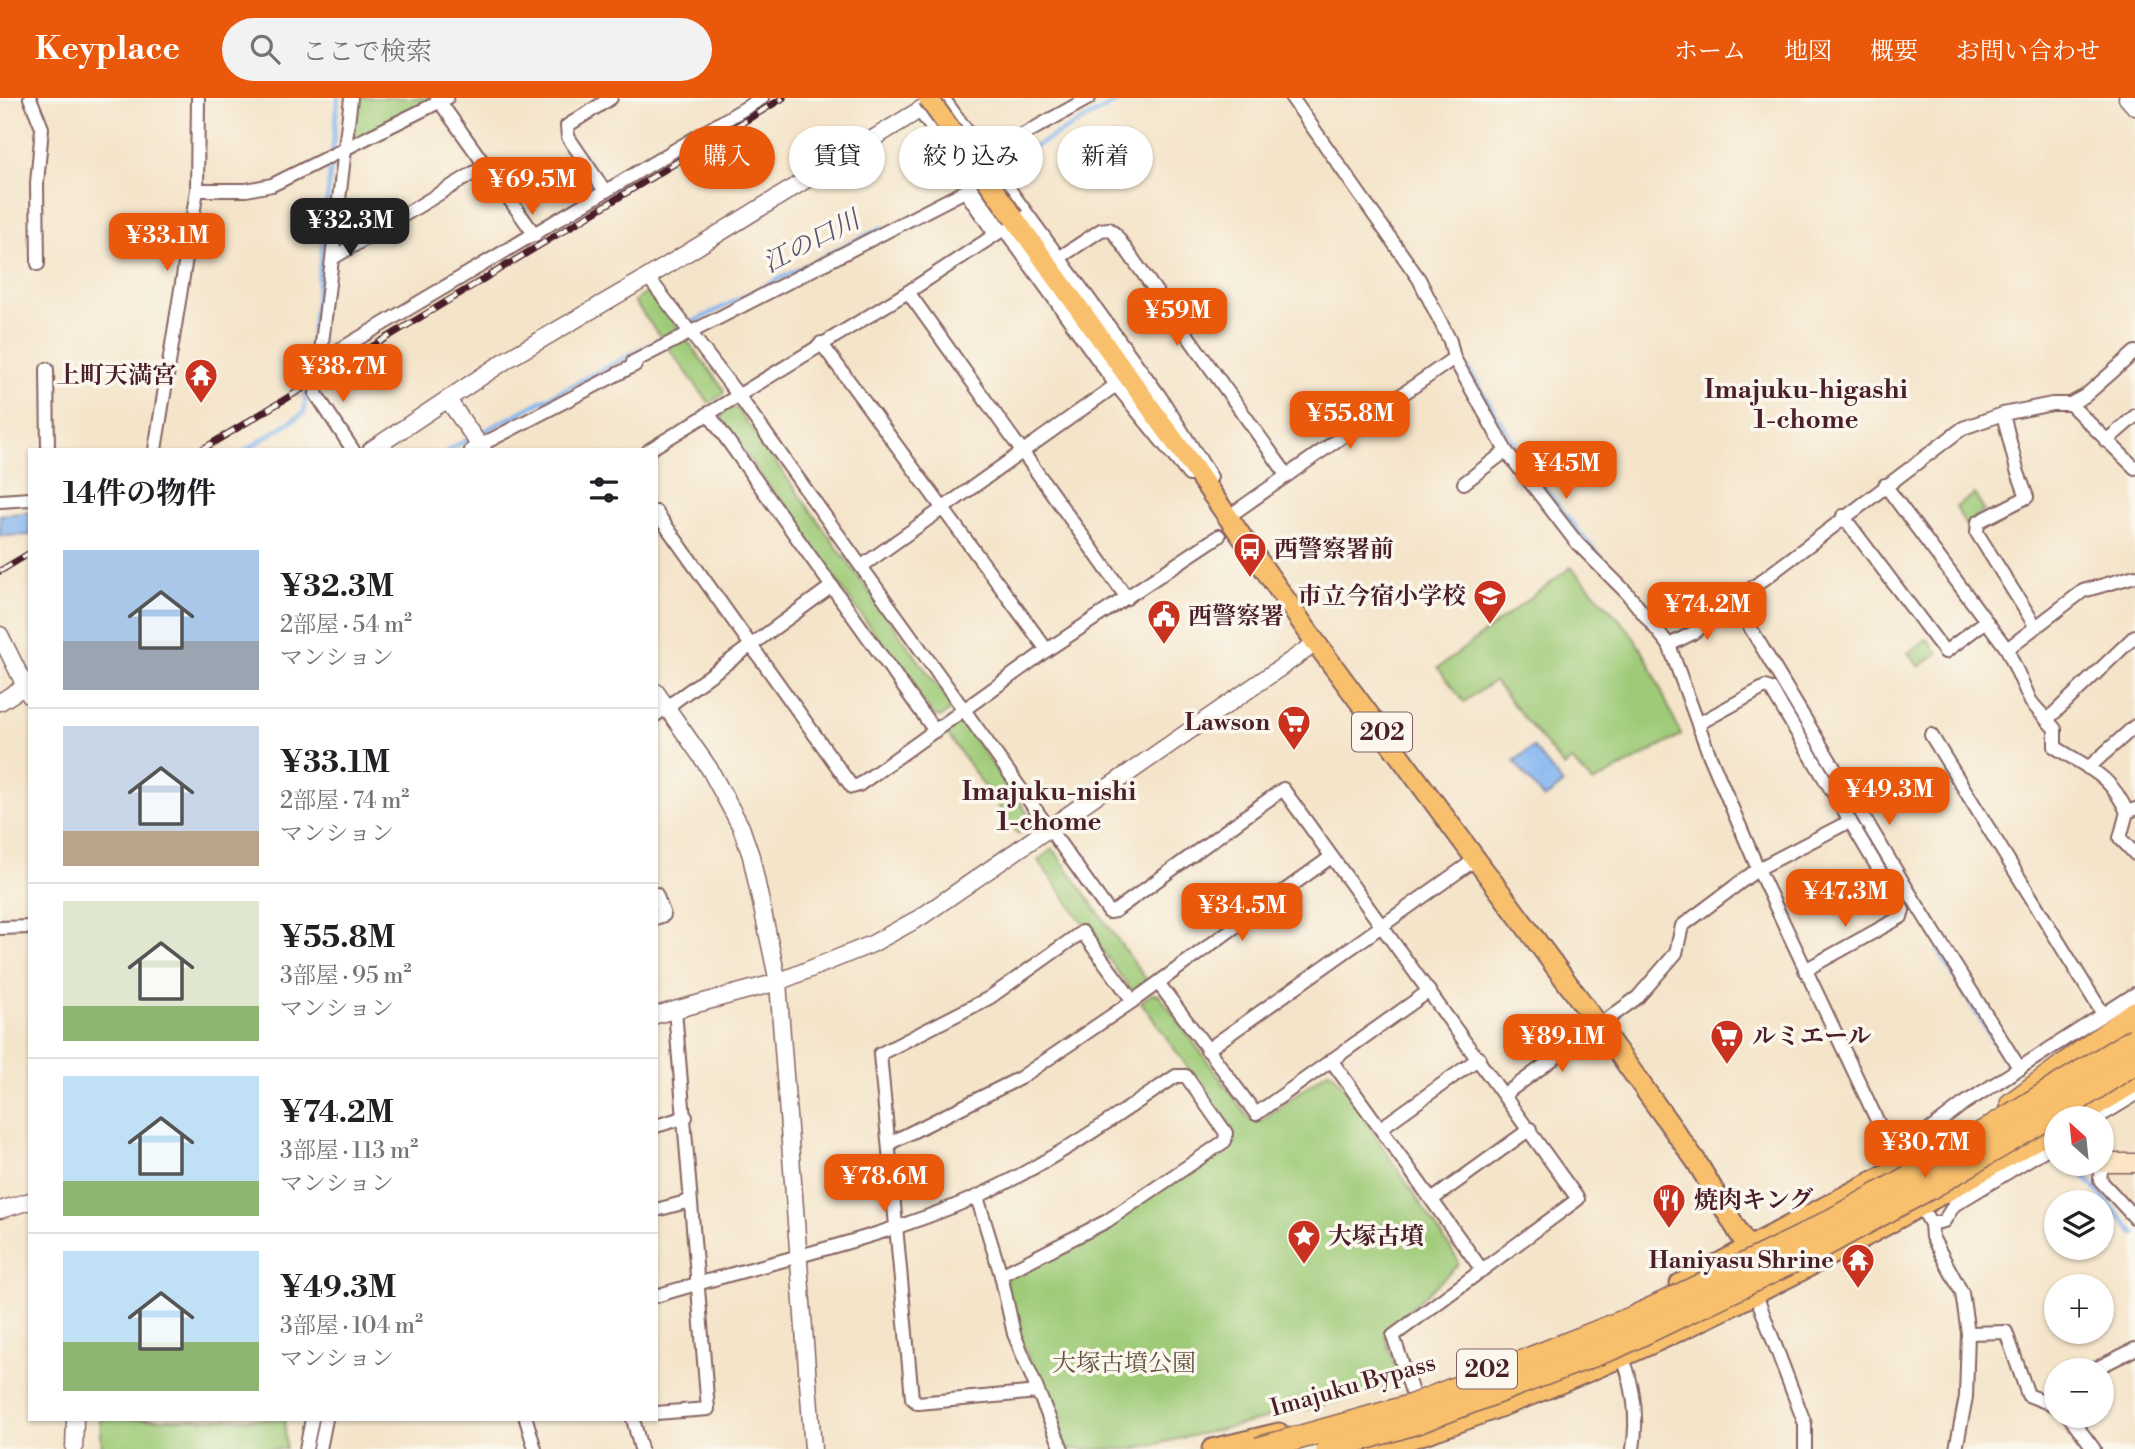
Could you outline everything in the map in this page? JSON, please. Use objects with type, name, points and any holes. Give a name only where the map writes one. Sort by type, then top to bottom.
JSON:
[{"type":"highway","name":"202","points":[[923,104],[1004,227],[1226,515],[1316,643],[1696,1161],[1748,1248],[1756,1294]]},
{"type":"highway","points":[[2012,1104],[2135,1013]]},
{"type":"highway","name":"Imajuku Bypass","points":[[1212,1449],[1301,1428],[1413,1395],[1581,1332],[1748,1248],[1897,1163],[2012,1104],[2135,1027]]},
{"type":"highway","points":[[1258,1449],[1412,1406],[1633,1318],[1824,1224],[1922,1170],[2135,1039]]},
{"type":"highway","points":[[1328,1449],[1417,1422],[1617,1346],[1806,1255],[1929,1188],[2135,1062]]},
{"type":"highway","points":[[2089,1106],[2135,1074]]},
{"type":"highway","points":[[2092,1106],[2135,1080]]},
{"type":"highway","name":"202","points":[[1378,1449],[1506,1406],[1623,1358],[1926,1216],[2044,1136]]},
{"type":"main road","points":[[2114,1163],[2135,1163]]},
{"type":"street","points":[[30,98],[41,128],[37,183],[38,264]]},
{"type":"street","points":[[155,448],[197,190],[198,98]]},
{"type":"street","points":[[351,98],[316,394],[352,448]]},
{"type":"street","points":[[605,191],[568,137],[567,126],[611,98]]},
{"type":"street","points":[[319,362],[762,98]]},
{"type":"street","points":[[374,448],[508,359],[648,277],[923,104],[941,98],[962,126]]},
{"type":"street","points":[[1042,126],[1089,98]]},
{"type":"street","points":[[1292,98],[1402,252],[1450,341],[1454,358],[1506,451],[1577,543],[1626,592],[1669,645],[1698,724],[1758,869],[1897,1163],[1926,1216],[1932,1237],[1962,1293],[1968,1333],[1966,1397],[1956,1449]]},
{"type":"street","points":[[2127,98],[2135,107]]},
{"type":"street","points":[[197,190],[246,190],[272,185],[441,100],[535,235]]},
{"type":"street","points":[[923,104],[936,126]]},
{"type":"street","points":[[333,258],[485,166]]},
{"type":"street","points":[[976,189],[1115,385],[1158,440],[1226,515]]},
{"type":"street","points":[[1009,189],[1159,396],[1211,478],[1226,515]]},
{"type":"street","points":[[448,400],[478,448],[635,365],[633,362],[965,191],[1004,227]]},
{"type":"street","points":[[652,448],[908,292],[1004,227]]},
{"type":"street","points":[[1059,258],[1101,230],[1109,229],[1115,234],[1287,475]]},
{"type":"street","points":[[648,277],[738,395],[862,566],[962,711],[1109,912],[1115,911],[1283,789],[1578,1199],[1393,1336],[1413,1395]]},
{"type":"street","points":[[908,292],[1127,598]]},
{"type":"street","points":[[821,343],[1047,650]]},
{"type":"street","points":[[1669,645],[1693,632],[1843,516],[1964,428],[2003,414],[2052,404],[2070,404],[2085,397],[2135,352]]},
{"type":"street","points":[[1226,515],[1454,358]]},
{"type":"street","points":[[47,369],[48,448]]},
{"type":"street","points":[[862,566],[1115,385]]},
{"type":"street","points":[[2070,404],[2135,468]]},
{"type":"street","points":[[708,413],[935,731]]},
{"type":"street","points":[[2003,414],[2017,470],[2027,497],[1978,522],[1977,533],[2036,627]]},
{"type":"street","points":[[2106,441],[2135,416]]},
{"type":"street","points":[[1464,482],[1506,451]]},
{"type":"street","points":[[1885,485],[2007,649],[2031,702],[2055,729],[2055,747],[2106,778],[2131,810],[2120,838],[2135,854]]},
{"type":"street","points":[[0,500],[28,499]]},
{"type":"street","points":[[658,515],[852,787],[859,785],[1047,650],[1219,536]]},
{"type":"street","points":[[1843,516],[1945,652],[1986,621]]},
{"type":"street","points":[[2007,649],[2083,591],[2135,576]]},
{"type":"street","points":[[813,1449],[778,982],[751,856],[741,827],[709,768],[662,711],[832,586]]},
{"type":"street","points":[[1733,599],[1904,884],[2020,1069]]},
{"type":"street","points":[[0,635],[28,688],[0,702]]},
{"type":"street","points":[[2047,720],[2135,636]]},
{"type":"street","points":[[658,1014],[778,982],[872,944],[902,928],[1050,830],[1316,643]]},
{"type":"street","points":[[1698,724],[1765,687],[1771,689],[1903,910],[1901,917],[1805,970]]},
{"type":"street","points":[[2088,768],[2135,726]]},
{"type":"street","points":[[1931,735],[2103,1014]]},
{"type":"street","points":[[1505,1094],[1638,997],[1676,953],[1682,926],[1758,869],[1850,821]]},
{"type":"street","points":[[890,1143],[1020,1078],[1159,984],[1331,857]]},
{"type":"street","points":[[1207,1050],[1476,859]]},
{"type":"street","points":[[658,899],[664,915],[658,917]]},
{"type":"street","points":[[0,928],[28,927]]},
{"type":"street","points":[[1038,1392],[918,1403],[912,1398],[880,1054],[989,998],[1082,932],[1133,1002]]},
{"type":"street","points":[[1159,984],[1256,1114],[1429,991]]},
{"type":"street","points":[[1897,1163],[1962,1105],[2135,994]]},
{"type":"street","points":[[658,1413],[708,1409],[690,1201],[686,1117],[674,1010]]},
{"type":"street","points":[[1381,1128],[1479,1058]]},
{"type":"street","points":[[1331,1060],[1482,1270]]},
{"type":"street","points":[[658,1295],[896,1227],[977,1197],[1084,1138],[1176,1076],[1186,1076],[1226,1133],[1224,1141],[1138,1201],[1001,1275]]},
{"type":"street","points":[[2114,1108],[2135,1095]]},
{"type":"street","points":[[658,1125],[686,1117]]},
{"type":"street","points":[[1433,1199],[1530,1129]]},
{"type":"street","points":[[1926,1216],[1944,1221],[1954,1205],[2044,1150]]},
{"type":"street","points":[[2100,1176],[2100,1180],[2135,1218]]},
{"type":"street","points":[[977,1197],[1001,1275],[1014,1334],[1062,1449]]},
{"type":"street","points":[[658,1209],[690,1201]]},
{"type":"street","points":[[0,1210],[28,1202]]},
{"type":"street","points":[[1756,1294],[1805,1424],[1805,1449]]},
{"type":"street","points":[[1968,1333],[2006,1332],[2028,1395],[2044,1401]]},
{"type":"street","points":[[2114,1359],[2135,1349]]},
{"type":"street","points":[[1623,1358],[1632,1382],[1636,1433],[1633,1449]]},
{"type":"street","points":[[74,1449],[75,1421]]},
{"type":"street","points":[[306,1449],[312,1421]]},
{"type":"street","points":[[320,1449],[326,1421]]},
{"type":"street","points":[[527,1421],[535,1449]]},
{"type":"street","points":[[634,1421],[641,1449]]},
{"type":"street","points":[[2078,1428],[2094,1449]]},
{"type":"green space","points":[[351,98],[437,98],[346,149]]},
{"type":"green space","points":[[652,293],[724,390],[723,394],[709,403],[634,301]]},
{"type":"green space","points":[[730,407],[737,409],[951,705],[950,710],[941,717],[933,715],[722,421],[722,413]]},
{"type":"green space","points":[[1975,494],[1984,511],[1972,520],[1968,530],[1956,507]]},
{"type":"green space","points":[[1571,567],[1629,630],[1647,659],[1681,735],[1593,783],[1571,760],[1564,767],[1494,681],[1464,702],[1438,668]]},
{"type":"green space","points":[[1927,639],[1938,653],[1919,667],[1908,653]]},
{"type":"green space","points":[[958,724],[965,726],[1030,817],[1032,824],[1018,834],[946,732]]},
{"type":"green space","points":[[1053,849],[1148,982],[1136,991],[1129,988],[1038,860]]},
{"type":"green space","name":"大塚古墳公園","points":[[1152,994],[1159,995],[1249,1118],[1261,1121],[1328,1071],[1333,1073],[1366,1117],[1364,1119],[1458,1260],[1458,1265],[1384,1333],[1399,1379],[1377,1390],[1152,1445],[1129,1449],[1067,1449],[1020,1338],[1005,1282],[1009,1275],[1123,1213],[1231,1143],[1233,1131],[1141,1002]]},
{"type":"green space","points":[[100,1421],[285,1421],[286,1449],[102,1449]]},
{"type":"water","points":[[28,512],[28,535],[0,536],[0,515]]},
{"type":"water","points":[[1533,747],[1563,784],[1544,799],[1514,761]]},
{"type":"waterway","points":[[249,448],[304,413],[338,98]]},
{"type":"waterway","points":[[1043,142],[1124,98]]},
{"type":"waterway","name":"江の口川","points":[[687,325],[883,227]]},
{"type":"waterway","name":"江の口川","points":[[452,448],[661,339]]},
{"type":"waterway","points":[[1469,369],[1536,475],[1573,525],[1614,572]]},
{"type":"waterway","points":[[1635,593],[1651,611]]},
{"type":"waterway","points":[[1938,950],[2007,1063]]},
{"type":"waterway","points":[[2084,1176],[2135,1234]]},
{"type":"railway","points":[[204,448],[783,98]]},
{"type":"railway","points":[[0,571],[28,554]]},
{"type":"place","name":"上町天満宮","points":[[201,405]]},
{"type":"place","name":"西警察署前","points":[[1250,579]]},
{"type":"place","name":"市立今宿小学校","points":[[1490,626]]},
{"type":"place","name":"西警察署","points":[[1164,646]]},
{"type":"place","name":"Lawson","points":[[1294,752]]},
{"type":"place","name":"ルミエール","points":[[1727,1066]]},
{"type":"place","name":"焼肉キング","points":[[1669,1230]]},
{"type":"place","name":"大塚古墳","points":[[1304,1266]]},
{"type":"place","name":"Haniyasu Shrine","points":[[1858,1290]]},
{"type":"district","name":"Imajuku-higashi 1-chome","points":[[1806,404]]},
{"type":"district","name":"Imajuku-nishi 1-chome","points":[[1049,806]]}]
